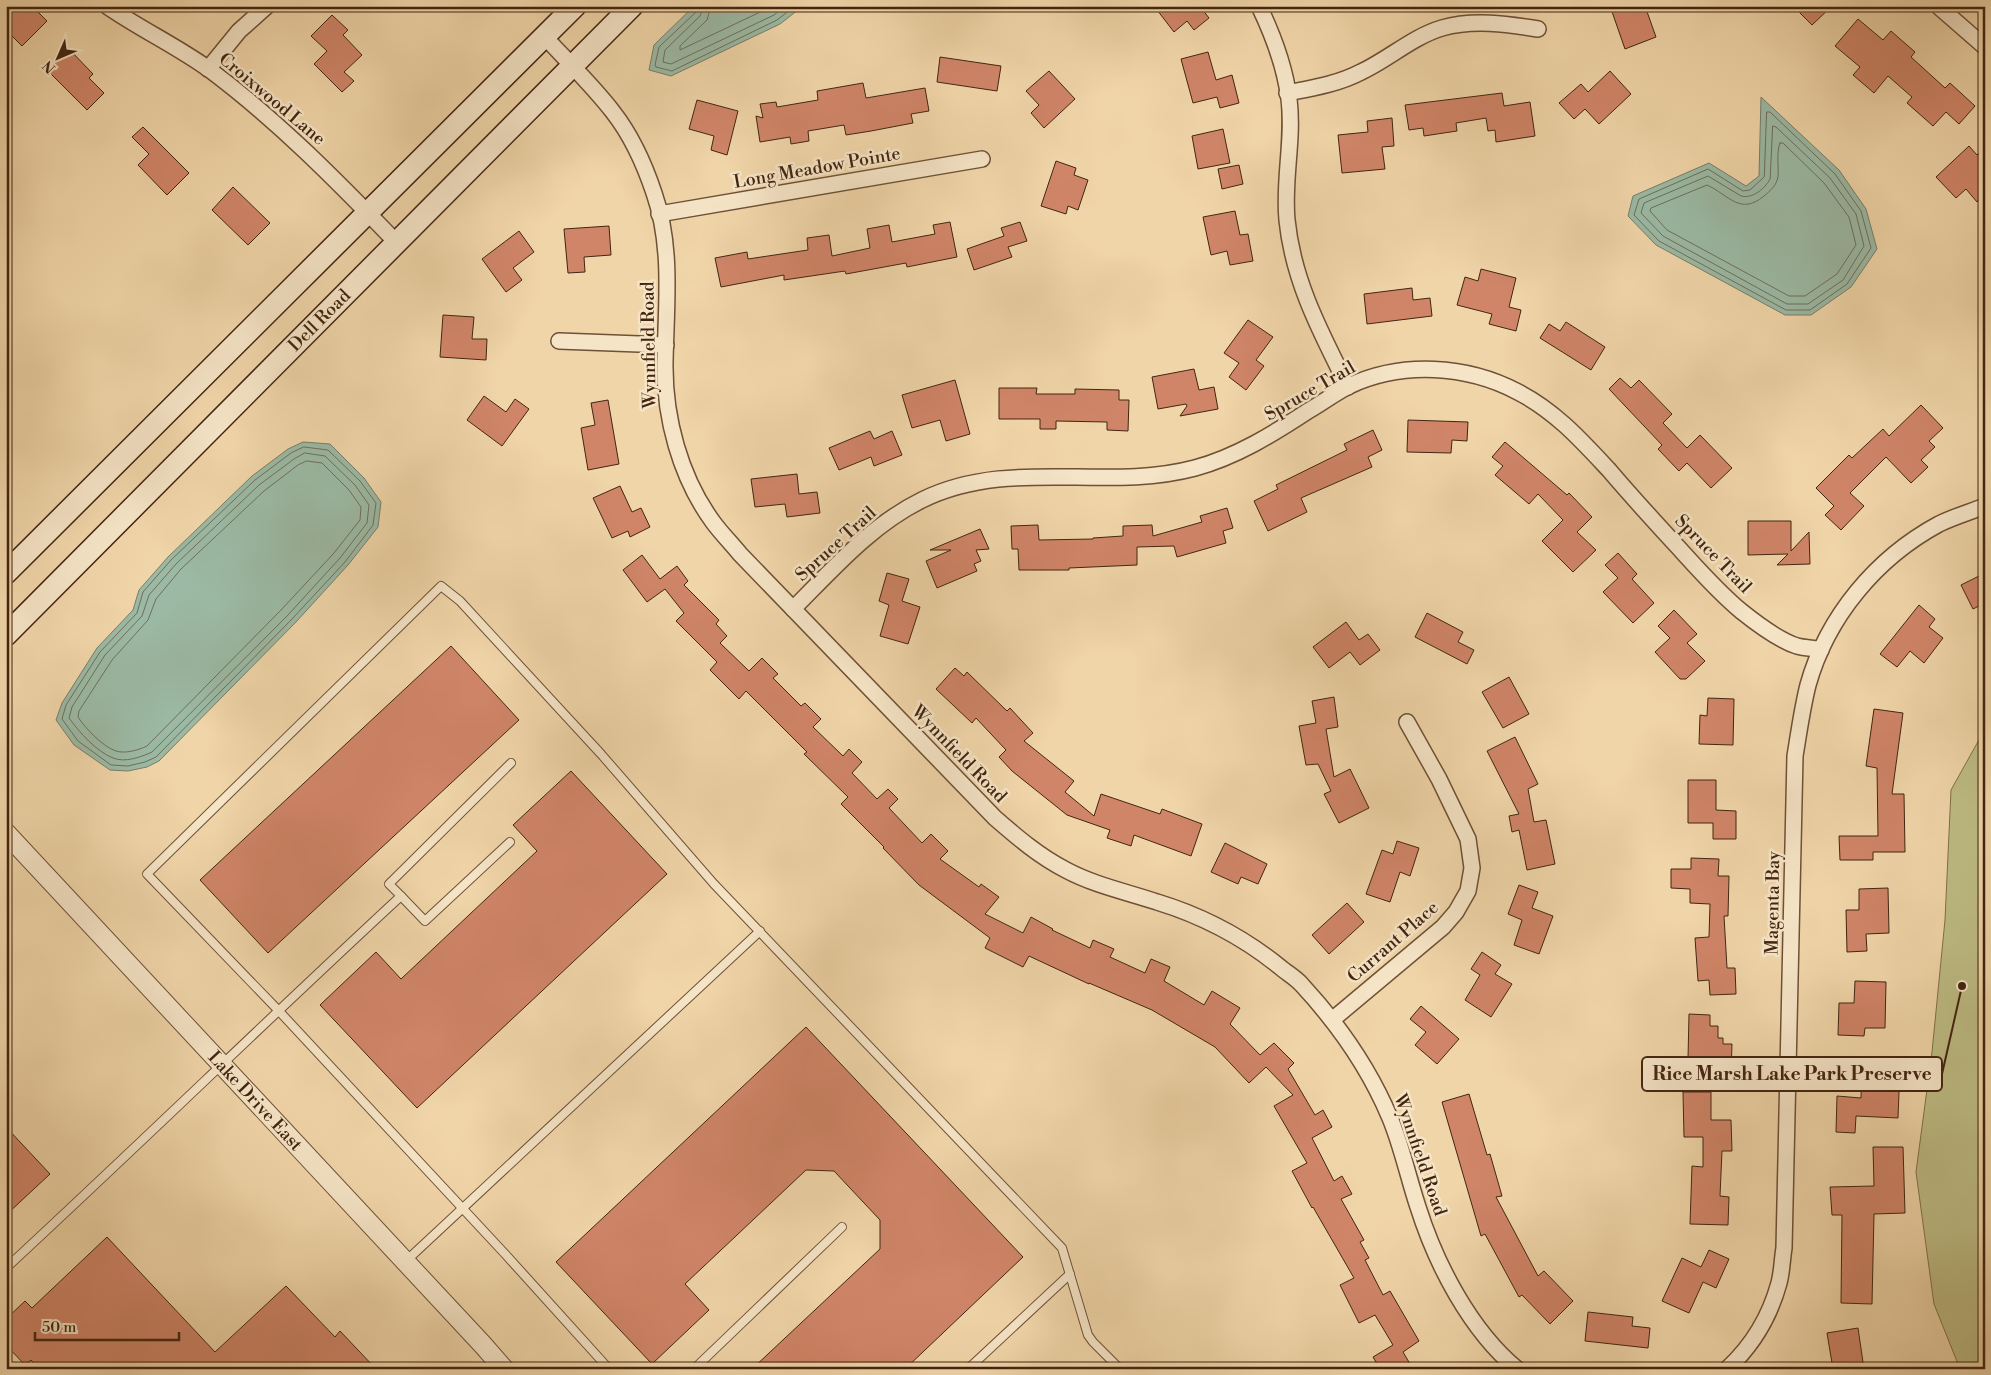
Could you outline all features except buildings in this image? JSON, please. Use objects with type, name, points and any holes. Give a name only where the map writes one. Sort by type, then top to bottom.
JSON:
[{"type":"main road","points":[[6,573],[575,6]]},
{"type":"main road","name":"Dell Road","points":[[6,635],[632,6]]},
{"type":"street","name":"Croixwood Lane","points":[[107,6],[208,69],[252,103],[296,141],[396,242]]},
{"type":"street","points":[[208,69],[239,31],[267,6]]},
{"type":"street","points":[[1259,6],[1278,50],[1289,98],[1290,142],[1287,220],[1294,260],[1305,297],[1320,333],[1348,387]]},
{"type":"street","points":[[1938,6],[1985,47]]},
{"type":"street","points":[[1287,93],[1336,83],[1362,72],[1413,40],[1443,28],[1475,24],[1498,24],[1538,29]]},
{"type":"street","name":"Wynnfield Road","points":[[545,37],[614,113],[637,152],[655,194],[664,238],[667,284],[667,405],[676,445],[691,484],[713,522],[740,554],[995,818],[1029,848],[1067,871],[1110,888],[1159,902],[1211,922],[1258,949],[1300,983],[1332,1020],[1367,1069],[1398,1137],[1418,1208],[1438,1261],[1468,1311],[1503,1357],[1518,1369]]},
{"type":"street","name":"Long Meadow Pointe","points":[[659,214],[982,159]]},
{"type":"street","points":[[559,340],[666,345]]},
{"type":"street","name":"Spruce Trail","points":[[793,609],[858,544],[889,520],[921,500],[958,486],[997,479],[1035,476],[1156,475],[1195,468],[1234,454],[1269,436],[1348,387],[1368,378],[1407,370],[1444,369],[1480,377],[1516,390],[1547,408],[1576,434],[1720,594],[1758,624],[1794,645],[1820,650]]},
{"type":"street","name":"Magenta Bay","points":[[1727,1369],[1752,1342],[1768,1312],[1779,1282],[1784,1248],[1795,756],[1808,684],[1820,650],[1842,612],[1869,577],[1902,548],[1939,524],[1985,506]]},
{"type":"street","name":"Currant Place","points":[[1332,1020],[1443,928],[1456,912],[1468,891],[1472,868],[1468,839],[1440,779],[1407,722]]},
{"type":"street","name":"Lake Drive East","points":[[6,833],[504,1369]]},
{"type":"lane","points":[[609,1369],[278,1010],[148,874],[442,586],[460,601],[594,746],[714,884],[1062,1248],[1088,1335],[1120,1369]]},
{"type":"lane","points":[[510,842],[425,921],[390,884],[511,763]]},
{"type":"lane","points":[[6,1268],[401,896]]},
{"type":"lane","points":[[406,1262],[760,930]]},
{"type":"lane","points":[[694,1369],[842,1227]]},
{"type":"lane","points":[[968,1369],[1070,1274]]},
{"type":"shaded area","points":[[1985,729],[1985,1369],[1960,1369],[1934,1304],[1916,1172],[1932,1052],[1945,920],[1951,790]]},
{"type":"water","points":[[694,6],[803,6],[780,24],[671,76],[649,70],[654,45]]},
{"type":"water","points":[[1761,97],[1839,170],[1866,209],[1877,249],[1851,287],[1811,315],[1785,315],[1656,245],[1628,216],[1633,196],[1709,163],[1746,186],[1759,176]]},
{"type":"water","points":[[303,442],[330,444],[364,478],[381,502],[378,527],[348,565],[296,622],[159,761],[147,767],[128,771],[110,770],[74,745],[56,720],[62,703],[97,648],[133,610],[139,590],[168,557],[252,476],[288,449]]},
{"type":"place","name":"Rice Marsh Lake Park Preserve","points":[[1962,986]]}]
